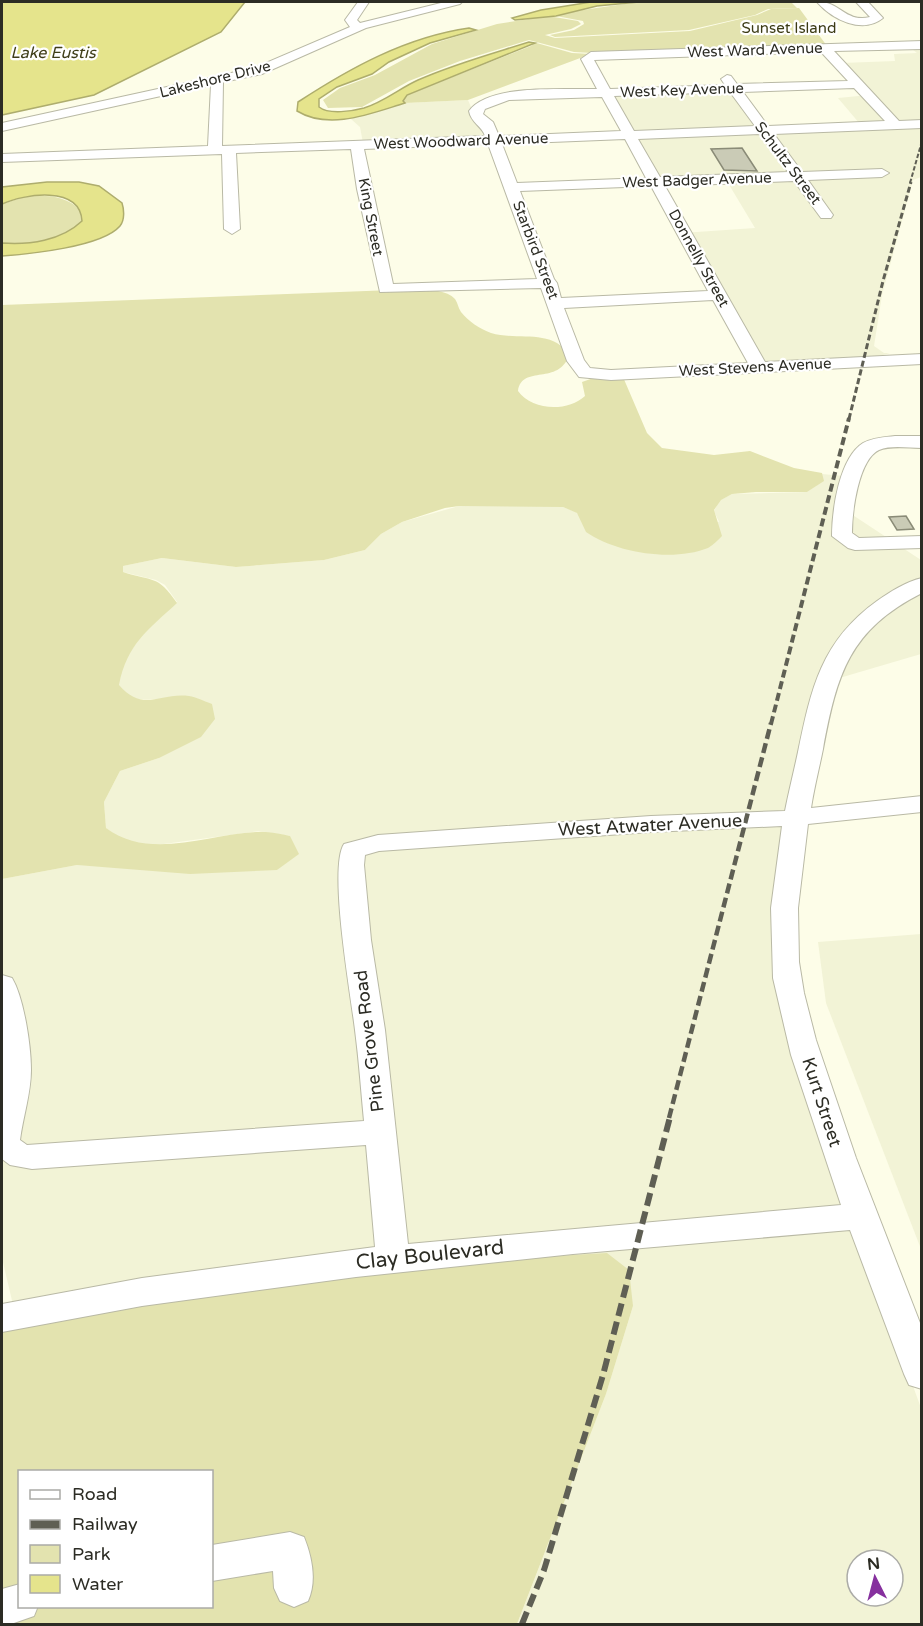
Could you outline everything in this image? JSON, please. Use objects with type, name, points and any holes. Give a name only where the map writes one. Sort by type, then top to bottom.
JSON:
[{"type":"street","points":[[360,27],[354,25],[351,20],[363,2]]},
{"type":"street","name":"Lakeshore Drive","points":[[2,127],[217,81],[266,68],[360,27],[456,2]]},
{"type":"street","points":[[824,2],[841,18],[862,21],[875,19],[878,16],[862,2]]},
{"type":"street","points":[[862,21],[861,34],[872,46]]},
{"type":"street","name":"West Ward Avenue","points":[[590,57],[714,61],[824,48],[921,45]]},
{"type":"street","points":[[824,48],[896,125]]},
{"type":"street","name":"Donnelly Street","points":[[590,57],[587,59],[759,367]]},
{"type":"street","name":"Schultz Street","points":[[714,61],[826,214]]},
{"type":"street","points":[[217,81],[222,150],[232,229]]},
{"type":"street","name":"West Key Avenue","points":[[486,124],[477,118],[477,109],[507,96],[858,84]]},
{"type":"street","name":"Starbird Street","points":[[486,124],[549,283],[576,361],[580,369],[588,374]]},
{"type":"street","name":"West Woodward Avenue","points":[[2,158],[921,124]]},
{"type":"street","name":"King Street","points":[[357,144],[364,189],[386,289],[549,283]]},
{"type":"street","name":"West Badger Avenue","points":[[512,187],[882,172]]},
{"type":"street","points":[[556,303],[719,295]]},
{"type":"street","name":"West Stevens Avenue","points":[[588,374],[611,375],[921,358]]},
{"type":"street","points":[[918,547],[855,544],[842,536],[846,501],[853,476],[857,462],[867,448],[881,444],[921,442]]},
{"type":"street","name":"Kurt Street","points":[[921,584],[870,617],[853,633],[839,653],[829,674],[788,851],[784,913],[785,964],[798,1027],[827,1122],[921,1374]]},
{"type":"street","name":"West Atwater Avenue","points":[[378,843],[651,824],[795,818],[921,804]]},
{"type":"street","name":"Pine Grove Road","points":[[378,843],[353,850],[351,865],[393,1258]]},
{"type":"street","points":[[2,985],[11,1025],[16,1070],[4,1141],[8,1148],[21,1156],[379,1132]]},
{"type":"street","name":"Clay Boulevard","points":[[3,1313],[185,1285],[393,1258],[862,1216]]},
{"type":"street","points":[[213,1563],[290,1550],[294,1588]]},
{"type":"street","points":[[2,1608],[18,1604]]},
{"type":"shaded area","points":[[921,42],[921,122],[860,124],[838,98],[869,95],[842,63],[895,61],[894,54],[917,53],[906,44]]},
{"type":"shaded area","points":[[736,89],[768,128],[631,133],[609,92]]},
{"type":"shaded area","points":[[468,100],[484,138],[363,143],[360,127],[351,119],[405,103]]},
{"type":"shaded area","points":[[921,126],[921,177],[913,180],[882,295],[874,346],[884,353],[890,353],[872,358],[763,368],[682,233],[755,228],[725,178],[658,182],[633,136]]},
{"type":"shaded area","points":[[822,474],[843,476],[836,504],[921,560],[921,578],[900,587],[864,614],[779,849],[817,1123],[921,1408],[921,1624],[517,1624],[606,1394],[633,1306],[18,1326],[2,1258],[2,879],[77,865],[277,870],[290,836],[260,831],[149,846],[120,839],[106,828],[104,802],[120,771],[159,758],[158,699],[134,699],[128,696],[118,685],[123,663],[141,636],[177,602],[165,585],[156,580],[123,572],[123,566],[162,558],[236,567],[324,560],[365,550],[381,534],[402,522],[459,506],[545,505],[563,507],[576,512],[581,517],[719,522],[714,511],[720,500],[732,494],[807,492],[823,481]]},
{"type":"shaded area","points":[[921,590],[921,654],[836,679],[846,656],[877,620]]},
{"type":"shaded area","points":[[922,934],[921,1249],[826,1003],[818,942]]},
{"type":"green space","points":[[639,2],[791,2],[797,8],[768,9],[755,15],[689,30],[555,37],[550,35],[574,30],[584,24],[583,21],[556,16],[561,13]]},
{"type":"green space","name":"Sunset Island","points":[[799,8],[827,46],[593,53],[574,52],[529,40],[460,61],[409,81],[362,107],[328,108],[323,100],[340,88],[375,75],[432,44],[497,24],[548,16],[578,21],[581,24],[571,29],[545,35],[555,38],[690,31],[757,15],[771,9]]},
{"type":"green space","points":[[533,42],[572,53],[591,54],[468,100],[405,103],[402,101],[407,95],[531,46],[535,43]]},
{"type":"green space","points":[[27,196],[49,196],[63,199],[81,211],[82,221],[74,228],[55,237],[34,242],[2,243],[2,204]]},
{"type":"green space","points":[[419,289],[438,291],[452,296],[467,319],[491,333],[544,338],[562,347],[569,355],[564,364],[557,370],[526,378],[521,383],[518,391],[532,402],[550,407],[569,405],[585,396],[582,382],[602,375],[623,377],[647,433],[662,448],[714,455],[750,451],[794,468],[822,473],[824,481],[807,492],[732,494],[721,500],[714,510],[722,536],[708,548],[678,554],[662,555],[629,550],[598,539],[586,532],[577,513],[563,507],[459,506],[445,508],[402,522],[381,534],[365,550],[324,560],[236,567],[162,558],[123,566],[123,572],[159,583],[177,603],[148,630],[133,648],[119,685],[136,698],[144,700],[179,696],[197,698],[212,704],[215,719],[201,737],[159,758],[120,771],[104,802],[106,828],[123,838],[141,843],[160,844],[270,832],[290,836],[299,854],[277,870],[190,874],[77,865],[2,879],[2,305]]},
{"type":"green space","points":[[607,1253],[629,1270],[633,1306],[606,1394],[517,1624],[2,1624],[2,1330],[149,1298],[484,1260]]},
{"type":"water","name":"Lake Eustis","points":[[2,2],[245,2],[221,32],[94,95],[2,115]]},
{"type":"water","points":[[591,2],[639,2],[597,6],[556,16],[515,20],[512,18],[541,10]]},
{"type":"water","points":[[469,28],[476,30],[430,43],[389,62],[372,74],[337,87],[319,99],[319,107],[335,112],[364,108],[418,80],[445,69],[529,42],[535,43],[407,95],[403,101],[405,103],[379,111],[351,118],[323,120],[297,111],[298,102],[358,66],[401,46],[446,32]]},
{"type":"water","points":[[47,182],[79,182],[99,186],[122,203],[124,214],[122,224],[111,233],[82,244],[2,256],[2,243],[34,242],[55,237],[74,228],[82,221],[79,210],[72,202],[62,197],[36,195],[2,204],[2,187]]},
{"type":"building","points":[[742,148],[757,171],[724,170],[711,149]]},
{"type":"building","points":[[906,516],[914,529],[897,530],[889,517]]},
{"type":"railway","points":[[910,183],[922,141]]},
{"type":"railway","points":[[849,419],[883,281],[911,182]]},
{"type":"railway","points":[[771,724],[849,418]]},
{"type":"railway","points":[[669,1118],[771,723]]},
{"type":"railway","points":[[522,1624],[544,1570],[603,1375],[670,1117]]}]
